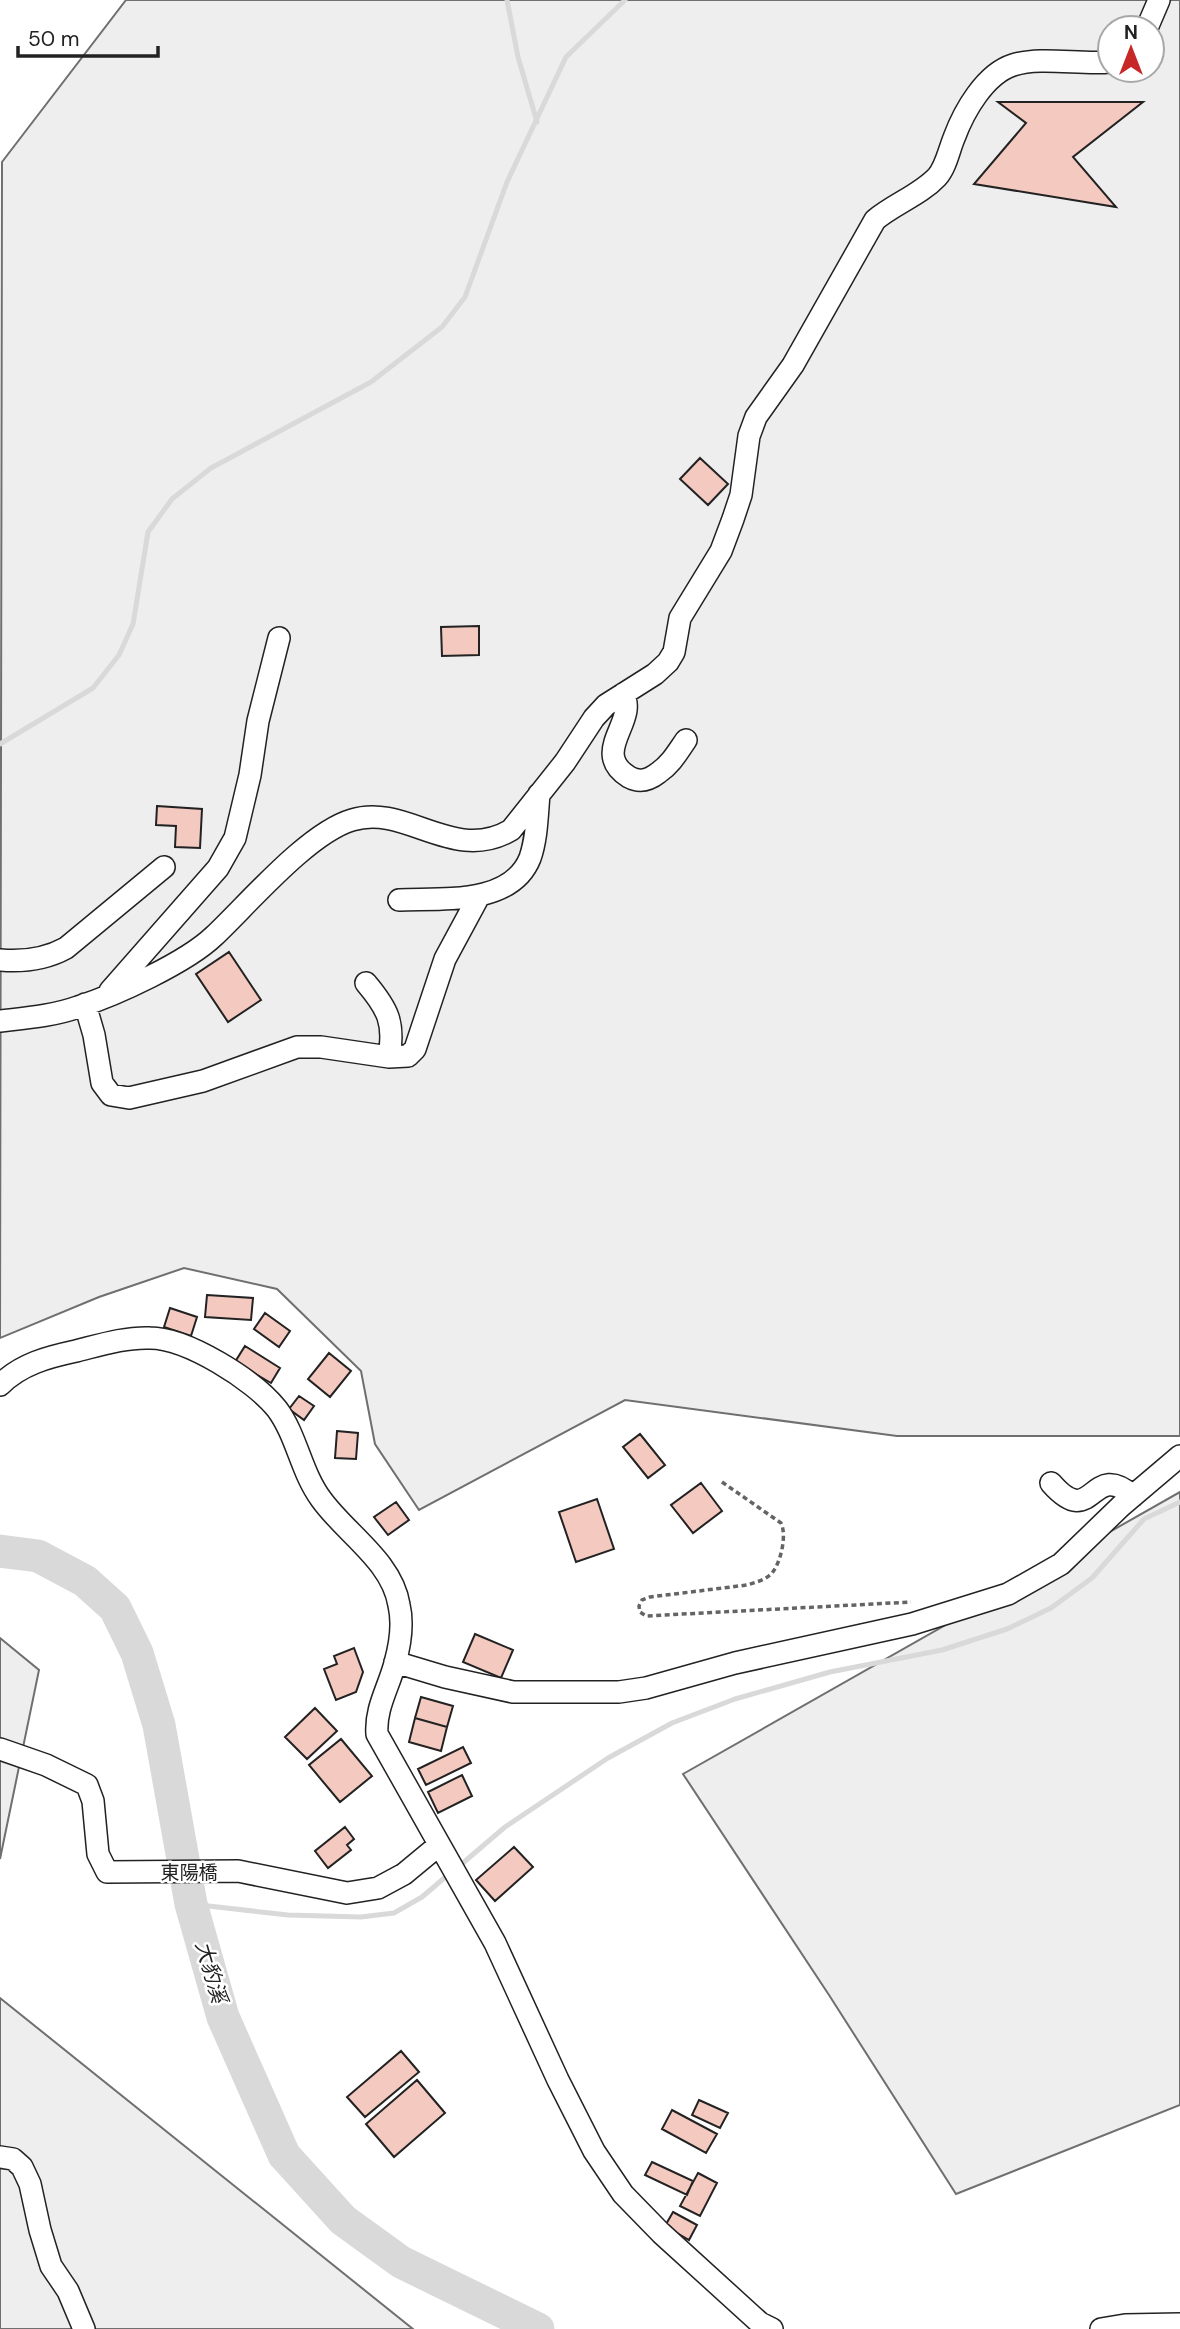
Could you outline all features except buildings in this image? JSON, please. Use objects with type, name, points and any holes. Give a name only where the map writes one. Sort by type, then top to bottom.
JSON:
[{"type":"street","points":[[0,1021],[37,1017],[85,1004],[164,970],[212,938],[313,841],[336,826],[366,817],[389,818],[448,837],[483,841],[510,831],[578,744],[594,718],[606,705],[655,674],[674,652],[680,618],[721,551],[733,519],[741,495],[749,436],[756,417],[793,365],[875,220],[938,176],[958,126],[973,100],[998,72],[1029,62],[1096,64]]},
{"type":"street","points":[[106,995],[218,868],[235,838],[250,775],[258,721],[279,638]]},
{"type":"street","points":[[623,694],[627,701],[626,710],[614,742],[613,757],[616,766],[631,778],[641,781],[650,779],[670,765],[686,740]]},
{"type":"street","points":[[399,900],[479,896],[507,884],[520,874],[528,862],[534,845],[539,794]]},
{"type":"street","points":[[0,960],[34,959],[53,955],[66,948],[164,867]]},
{"type":"street","points":[[85,1004],[94,1035],[102,1083],[111,1095],[119,1097],[129,1098],[203,1081],[297,1047],[321,1047],[389,1057],[408,1056],[415,1049],[445,959],[479,896]]},
{"type":"street","points":[[366,984],[379,999],[391,1024],[389,1057]]},
{"type":"street","points":[[0,1385],[18,1369],[47,1357],[116,1342],[150,1338],[176,1342],[210,1357],[249,1384],[276,1408],[287,1425],[308,1477],[320,1498],[379,1563],[394,1585],[400,1605],[400,1630],[396,1662],[378,1709],[377,1734],[495,1943],[594,2151],[623,2194],[661,2233],[760,2323],[772,2329]]},
{"type":"street","points":[[396,1662],[445,1677],[513,1692],[619,1692],[646,1688],[735,1662],[912,1624],[1008,1594],[1061,1564],[1180,1455]]},
{"type":"street","points":[[1051,1483],[1064,1498],[1071,1500],[1087,1498],[1110,1483],[1118,1484],[1133,1496]]},
{"type":"street","name":"東陽橋","points":[[0,1749],[46,1765],[87,1785],[93,1801],[98,1854],[107,1872],[238,1871],[347,1893],[378,1888],[443,1852]]},
{"type":"street","points":[[0,2157],[13,2158],[22,2167],[30,2184],[51,2266],[68,2291],[84,2329]]},
{"type":"street","points":[[1101,2329],[1125,2325],[1180,2324]]},
{"type":"path","points":[[722,1482],[782,1523],[783,1542],[772,1573],[761,1581],[747,1585],[650,1597],[642,1600],[639,1605],[640,1612],[646,1616],[920,1602]]},
{"type":"shaded area","points":[[126,0],[1180,0],[1180,1436],[897,1436],[625,1400],[419,1510],[375,1444],[361,1371],[277,1289],[184,1268],[99,1297],[0,1338],[2,162]]},
{"type":"shaded area","points":[[1180,1492],[1180,2105],[956,2194],[683,1774]]},
{"type":"shaded area","points":[[0,1638],[39,1670],[0,1859]]},
{"type":"shaded area","points":[[0,1998],[413,2329],[0,2329]]},
{"type":"waterway","points":[[507,0],[518,57],[537,122]]},
{"type":"waterway","points":[[0,744],[93,688],[119,655],[133,624],[148,532],[172,499],[211,468],[371,382],[442,327],[465,297],[507,182],[566,57],[625,0]]},
{"type":"waterway","points":[[457,1868],[505,1827],[608,1758],[672,1723],[735,1699],[830,1672],[942,1650],[1007,1629],[1051,1608],[1092,1578],[1144,1519],[1180,1502]]},
{"type":"waterway","name":"大豹溪","points":[[0,1551],[38,1556],[85,1581],[115,1608],[137,1653],[159,1725],[191,1904],[223,2017],[284,2155],[343,2220],[401,2262],[538,2329]]},
{"type":"waterway","points":[[191,1904],[288,1915],[361,1917],[394,1913],[422,1897],[449,1874]]}]
